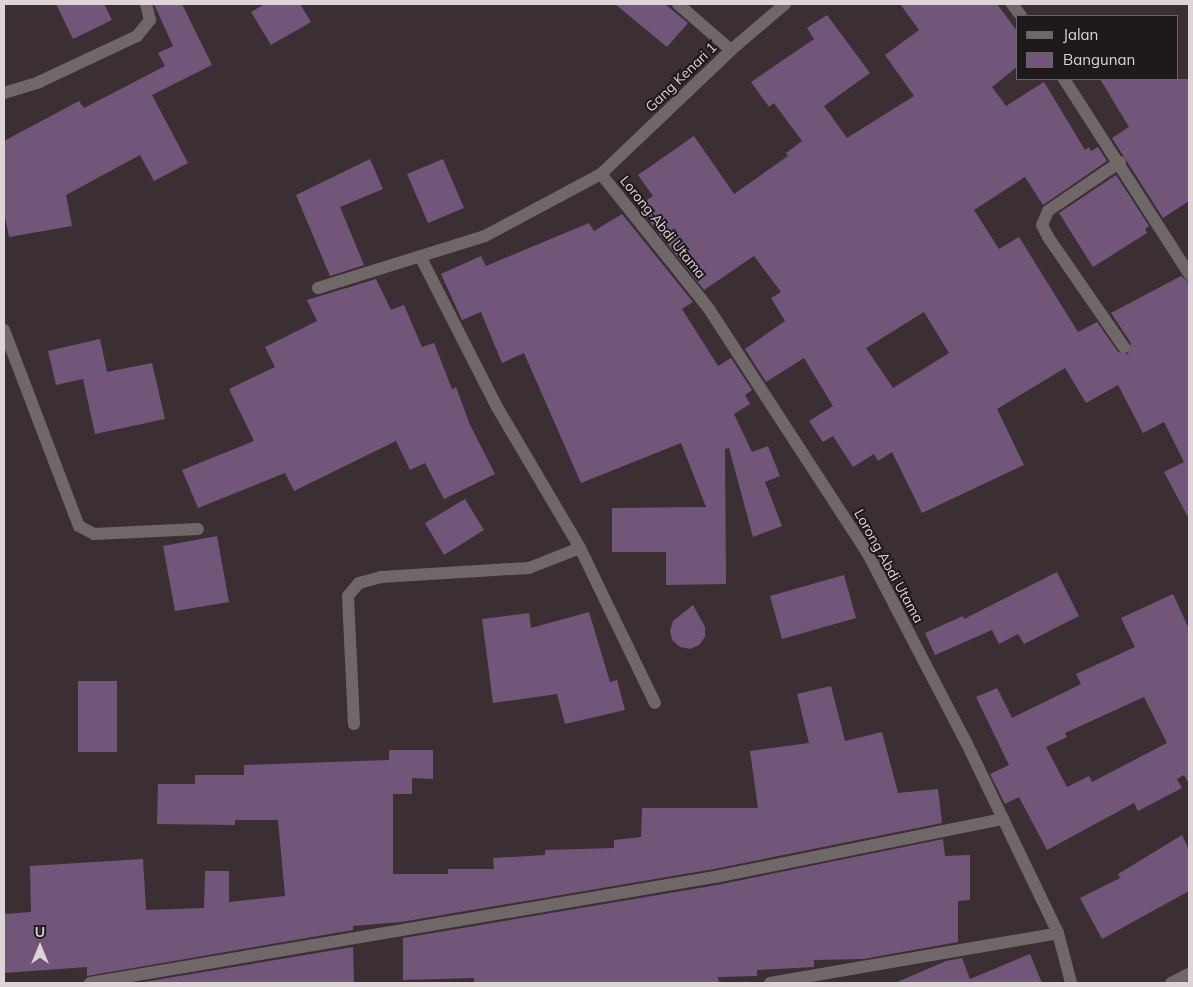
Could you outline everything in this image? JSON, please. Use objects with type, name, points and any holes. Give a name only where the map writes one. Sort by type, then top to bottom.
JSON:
[{"type":"street","points":[[4,92],[39,82],[137,36],[150,20],[146,4]]},
{"type":"street","points":[[678,4],[731,50]]},
{"type":"street","name":"Gang Kenari 1","points":[[318,288],[485,236],[601,174],[731,50],[785,4]]},
{"type":"street","points":[[1012,4],[1020,15]]},
{"type":"street","points":[[1065,80],[1120,162],[1189,274]]},
{"type":"street","points":[[1120,162],[1048,211],[1042,225],[1124,347]]},
{"type":"street","name":"Lorong Abdi Utama","points":[[601,174],[709,309],[868,554],[1003,819],[1058,933],[1071,983]]},
{"type":"street","points":[[420,256],[497,406],[580,548],[655,703]]},
{"type":"street","points":[[4,330],[79,526],[94,534],[198,528]]},
{"type":"street","points":[[354,724],[348,596],[360,583],[381,578],[529,568],[580,548]]},
{"type":"street","points":[[90,983],[715,877],[1003,819]]},
{"type":"street","points":[[770,983],[1058,933]]},
{"type":"street","points":[[1171,983],[1189,974]]},
{"type":"building","points":[[56,4],[104,4],[112,20],[73,39]]},
{"type":"building","points":[[154,4],[182,4],[212,65],[152,95],[188,163],[154,181],[140,155],[66,195],[72,226],[9,237],[4,212],[4,141],[79,101],[84,108],[165,66],[158,53],[173,46]]},
{"type":"building","points":[[265,4],[300,4],[311,22],[271,45],[251,12]]},
{"type":"building","points":[[615,4],[665,4],[688,23],[667,47]]},
{"type":"building","points":[[900,4],[997,4],[1016,30],[1016,68],[992,87],[1006,106],[1044,82],[1085,150],[1089,147],[1091,151],[1098,147],[1107,161],[1043,205],[1025,177],[974,210],[999,249],[1019,237],[1078,332],[1097,322],[1118,352],[1128,354],[1131,343],[1111,313],[1181,276],[1189,282],[1189,519],[1164,472],[1184,462],[1164,422],[1143,433],[1118,385],[1086,403],[1065,368],[997,409],[1024,465],[922,513],[892,452],[878,461],[874,454],[853,467],[833,436],[823,442],[809,421],[833,406],[804,358],[766,382],[745,349],[785,321],[771,298],[781,292],[754,256],[704,290],[637,206],[653,196],[638,175],[694,136],[734,194],[788,156],[786,153],[802,141],[774,103],[769,107],[751,82],[814,39],[807,28],[827,15],[870,73],[824,106],[847,138],[914,96],[885,55],[919,30]],"holes":[[[924,312],[949,353],[893,388],[866,348]]]},
{"type":"building","points":[[1189,79],[1189,201],[1163,218],[1112,138],[1129,127],[1101,80]]},
{"type":"building","points":[[370,159],[383,189],[340,207],[364,265],[330,276],[296,195]]},
{"type":"building","points":[[443,159],[464,208],[428,223],[407,174]]},
{"type":"building","points":[[1116,175],[1149,226],[1145,229],[1147,233],[1093,267],[1059,213]]},
{"type":"building","points":[[622,214],[693,302],[682,309],[718,366],[731,358],[752,390],[745,395],[750,404],[734,414],[752,452],[768,446],[780,476],[765,482],[782,526],[753,537],[729,448],[725,449],[726,584],[666,585],[666,552],[612,552],[612,508],[706,507],[681,443],[581,483],[524,353],[502,363],[481,312],[462,320],[441,274],[481,256],[486,266],[589,223],[594,231]]},
{"type":"building","points":[[376,279],[391,310],[404,305],[422,347],[434,343],[452,389],[456,387],[470,425],[495,474],[444,499],[425,463],[410,470],[396,441],[294,491],[285,473],[198,508],[182,470],[254,441],[229,389],[275,367],[265,347],[317,321],[307,300]]},
{"type":"building","points":[[100,339],[107,372],[152,363],[165,419],[95,434],[83,379],[56,385],[48,351]]},
{"type":"building","points":[[465,499],[484,530],[444,555],[425,523]]},
{"type":"building","points":[[217,536],[229,602],[175,611],[163,546]]},
{"type":"building","points":[[1057,572],[1079,616],[1024,644],[1018,634],[999,644],[992,630],[935,655],[925,633],[963,616],[964,619]]},
{"type":"building","points":[[844,575],[856,618],[782,639],[770,596]]},
{"type":"building","points":[[1173,594],[1189,629],[1189,784],[1184,775],[1177,779],[1182,788],[1138,811],[1134,803],[1047,850],[1019,797],[1005,804],[990,774],[1009,765],[976,697],[997,688],[1012,718],[1081,684],[1076,674],[1135,647],[1121,618]],"holes":[[[1144,697],[1167,743],[1092,782],[1089,776],[1067,787],[1046,747],[1067,737],[1065,733]]]},
{"type":"building","points":[[693,605],[705,627],[705,637],[699,645],[690,649],[680,647],[672,640],[670,631],[673,621]]},
{"type":"building","points":[[589,612],[610,682],[617,680],[625,710],[565,724],[557,694],[493,703],[482,619],[529,613],[531,628]]},
{"type":"building","points":[[78,681],[117,681],[117,752],[78,752]]},
{"type":"building","points":[[831,686],[845,741],[882,732],[898,793],[938,789],[942,823],[714,869],[401,922],[353,926],[353,930],[87,976],[87,967],[4,973],[4,914],[31,912],[30,866],[143,859],[146,910],[204,908],[205,871],[229,871],[229,902],[285,896],[278,820],[235,820],[235,825],[157,824],[158,784],[195,784],[195,775],[244,775],[244,765],[389,760],[389,750],[433,750],[433,779],[412,778],[412,794],[393,794],[393,874],[448,874],[448,869],[494,869],[493,858],[545,855],[545,850],[614,848],[614,840],[641,837],[642,808],[758,808],[750,751],[809,743],[797,694]]},
{"type":"building","points":[[1182,835],[1189,850],[1189,891],[1102,939],[1080,898],[1120,878],[1118,874]]},
{"type":"building","points":[[943,839],[945,856],[970,855],[970,900],[958,901],[958,942],[863,959],[814,960],[814,967],[757,970],[757,976],[718,977],[719,983],[474,983],[474,978],[403,980],[403,938],[717,885]]},
{"type":"building","points":[[353,947],[354,983],[137,983]]},
{"type":"building","points":[[1030,954],[1042,983],[895,983],[946,961],[962,958],[970,979]]}]
